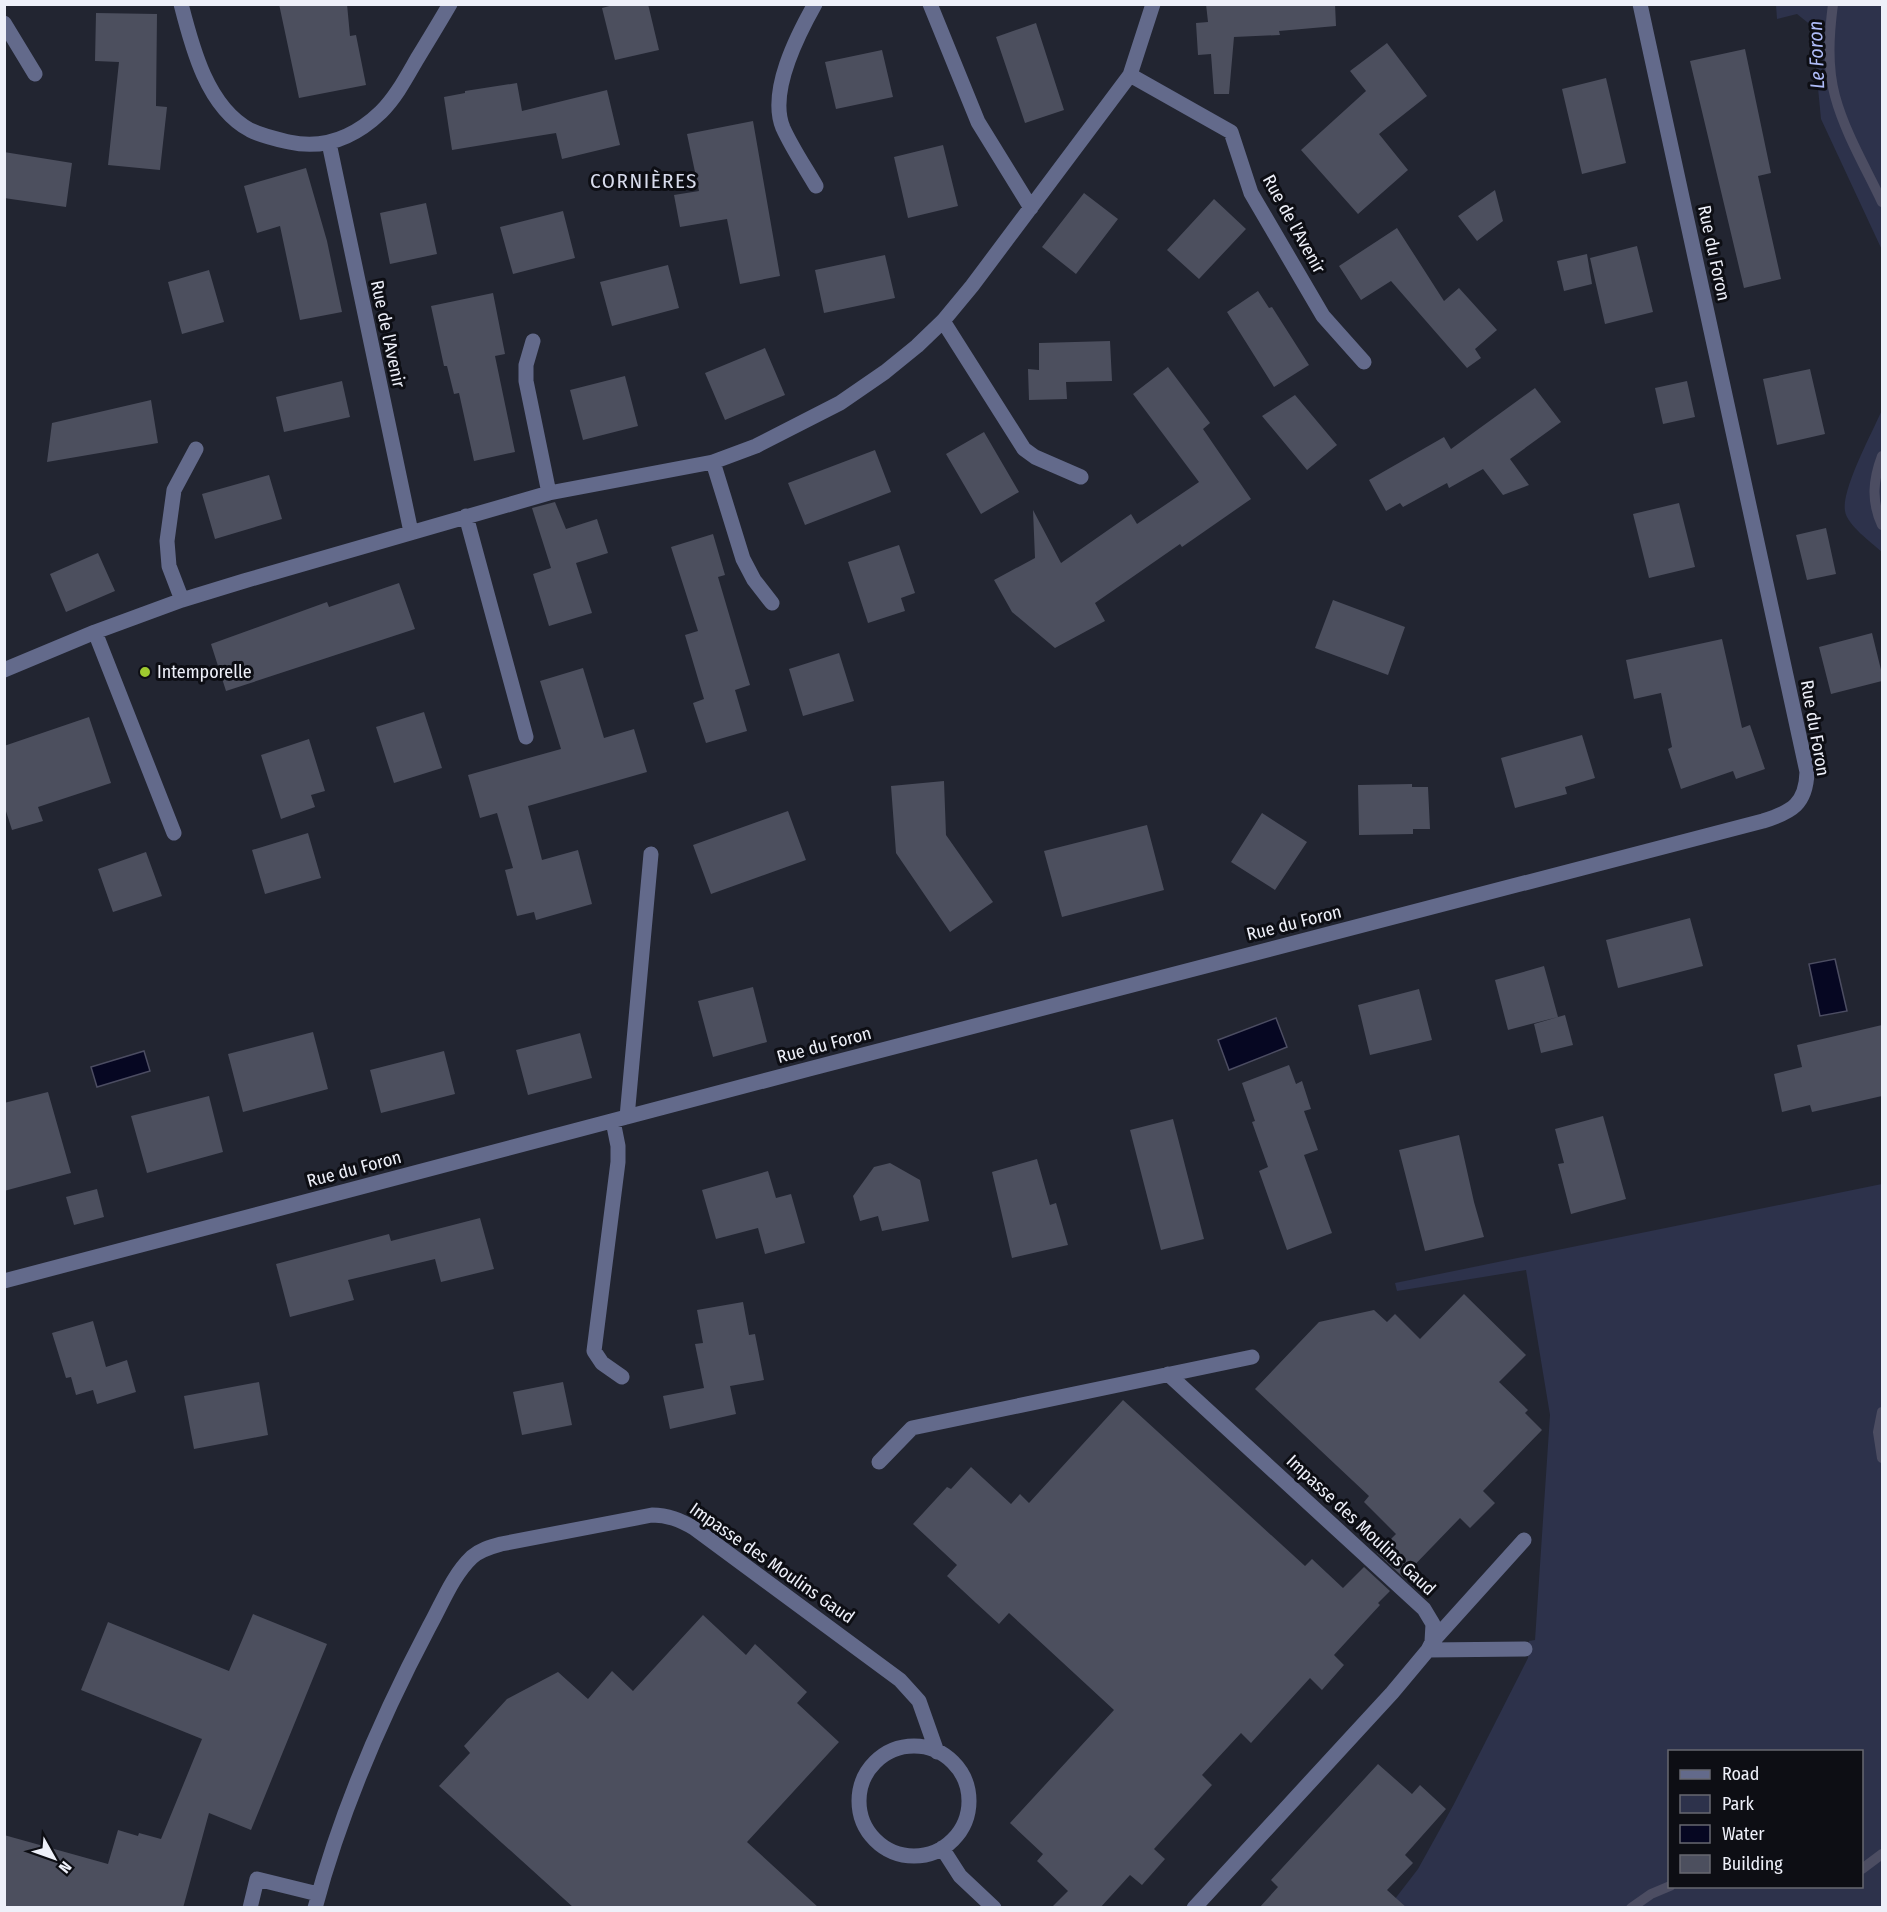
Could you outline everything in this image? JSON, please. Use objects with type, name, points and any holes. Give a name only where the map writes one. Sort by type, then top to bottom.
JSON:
[{"type":"street","points":[[181,4],[201,72],[213,92],[236,120],[248,129],[300,144],[329,143],[370,122],[397,93],[450,4]]},
{"type":"street","points":[[815,4],[783,76],[779,102],[783,127],[816,186]]},
{"type":"street","points":[[930,4],[978,122],[1031,208]]},
{"type":"street","points":[[4,670],[95,632],[182,600],[411,532],[549,493],[713,462],[756,446],[840,403],[885,372],[943,321],[1130,75],[1154,4]]},
{"type":"street","name":"Rue du Foron","points":[[4,1281],[1763,821],[1781,816],[1795,807],[1806,787],[1807,772],[1640,4]]},
{"type":"street","points":[[4,23],[35,74]]},
{"type":"street","name":"Rue de l'Avenir","points":[[1130,75],[1231,132],[1251,193],[1323,316],[1364,362]]},
{"type":"street","name":"Rue de l'Avenir","points":[[329,143],[411,532]]},
{"type":"street","points":[[943,321],[1024,449],[1035,457],[1081,477]]},
{"type":"street","points":[[533,341],[526,365],[526,381],[549,493]]},
{"type":"street","points":[[182,600],[169,566],[167,541],[174,490],[196,449]]},
{"type":"street","points":[[713,462],[743,559],[754,580],[772,603]]},
{"type":"street","points":[[466,516],[526,737]]},
{"type":"street","points":[[95,632],[174,833]]},
{"type":"street","points":[[622,1377],[602,1363],[594,1351],[618,1162],[620,1119],[651,854]]},
{"type":"street","points":[[879,1462],[912,1428],[1252,1357]]},
{"type":"street","name":"Impasse des Moulins Gaud","points":[[1168,1374],[1424,1609],[1433,1624],[1430,1646]]},
{"type":"street","name":"Impasse des Moulins Gaud","points":[[250,1908],[257,1879],[316,1901],[366,1760],[406,1671],[456,1576],[478,1552],[501,1544],[652,1515],[663,1515],[682,1521],[694,1528],[900,1680],[919,1701],[937,1752],[947,1758],[962,1776],[969,1799],[965,1822],[951,1842],[942,1848]]},
{"type":"street","points":[[1194,1908],[1392,1693],[1430,1646],[1524,1540]]},
{"type":"street","points":[[1430,1646],[1525,1649]]},
{"type":"street","points":[[937,1752],[911,1746],[898,1749],[886,1754],[867,1772],[861,1784],[859,1804],[863,1824],[879,1845],[903,1856],[916,1856],[942,1848],[960,1876],[994,1908]]},
{"type":"green space","points":[[1776,5],[1882,5],[1882,250],[1821,119],[1812,26],[1797,14],[1777,19]]},
{"type":"green space","points":[[1882,410],[1882,552],[1850,522],[1845,511],[1845,501],[1853,475]]},
{"type":"green space","points":[[1882,1184],[1882,1906],[1880,1908],[1388,1908],[1418,1869],[1454,1804],[1528,1658],[1529,1641],[1535,1640],[1550,1415],[1526,1270],[1397,1291],[1395,1283]]},
{"type":"water","points":[[1835,959],[1847,1011],[1820,1016],[1809,964]]},
{"type":"water","points":[[1276,1018],[1287,1047],[1229,1070],[1218,1040]]},
{"type":"water","points":[[144,1051],[150,1071],[97,1087],[91,1067]]},
{"type":"building","points":[[279,4],[347,4],[350,36],[356,35],[366,85],[299,98]]},
{"type":"building","points":[[617,4],[648,4],[659,50],[615,60],[602,8]]},
{"type":"building","points":[[1206,4],[1335,4],[1336,26],[1279,31],[1280,35],[1234,37],[1229,94],[1214,94],[1211,54],[1198,55],[1196,23],[1208,22]]},
{"type":"building","points":[[96,13],[157,14],[156,106],[167,107],[160,170],[108,165],[119,62],[95,61]]},
{"type":"building","points":[[1036,23],[1064,110],[1025,123],[996,37]]},
{"type":"building","points":[[1387,43],[1427,96],[1379,134],[1408,170],[1358,214],[1301,150],[1366,91],[1350,71]]},
{"type":"building","points":[[1745,49],[1771,173],[1758,176],[1781,279],[1744,288],[1690,61]]},
{"type":"building","points":[[882,50],[893,97],[836,109],[825,62]]},
{"type":"building","points":[[1606,78],[1626,163],[1582,174],[1562,89]]},
{"type":"building","points":[[517,83],[522,111],[607,90],[620,145],[562,159],[556,133],[452,150],[444,97],[465,93],[465,91]]},
{"type":"building","points":[[753,121],[780,276],[740,284],[727,219],[680,227],[674,195],[699,191],[687,134]]},
{"type":"building","points":[[943,145],[958,206],[908,218],[894,157]]},
{"type":"building","points":[[4,152],[72,163],[66,207],[4,198]]},
{"type":"building","points":[[306,168],[327,241],[342,312],[300,320],[280,226],[257,233],[244,186]]},
{"type":"building","points":[[1495,190],[1503,221],[1477,241],[1458,216]]},
{"type":"building","points":[[1084,193],[1118,219],[1076,274],[1042,247]]},
{"type":"building","points":[[1214,199],[1246,229],[1199,279],[1167,250]]},
{"type":"building","points":[[426,203],[437,254],[390,264],[380,213]]},
{"type":"building","points":[[563,211],[575,258],[513,274],[500,227]]},
{"type":"building","points":[[1397,228],[1444,301],[1459,288],[1497,330],[1475,349],[1481,358],[1467,368],[1391,281],[1361,300],[1339,266]]},
{"type":"building","points":[[1637,246],[1653,312],[1605,324],[1590,258]]},
{"type":"building","points":[[1587,254],[1592,284],[1564,291],[1557,261]]},
{"type":"building","points":[[885,255],[895,298],[824,313],[815,270]]},
{"type":"building","points":[[668,265],[679,308],[612,326],[600,282]]},
{"type":"building","points":[[209,270],[224,322],[182,334],[168,282]]},
{"type":"building","points":[[1258,291],[1269,308],[1272,307],[1309,365],[1274,387],[1227,312]]},
{"type":"building","points":[[493,293],[505,354],[495,356],[515,452],[474,461],[459,393],[454,394],[447,366],[444,366],[431,306]]},
{"type":"building","points":[[1110,341],[1112,381],[1066,382],[1067,399],[1029,400],[1028,369],[1039,370],[1039,343]]},
{"type":"building","points":[[765,348],[785,395],[725,420],[705,373]]},
{"type":"building","points":[[1168,367],[1210,423],[1203,429],[1251,499],[1182,547],[1180,544],[1095,603],[1105,621],[1055,648],[1012,612],[994,580],[1035,558],[1033,510],[1061,563],[1131,514],[1137,524],[1199,482],[1133,394]]},
{"type":"building","points":[[1810,369],[1825,434],[1777,445],[1763,379]]},
{"type":"building","points":[[625,376],[638,426],[583,440],[570,390]]},
{"type":"building","points":[[342,381],[350,417],[284,432],[276,397]]},
{"type":"building","points":[[1687,381],[1695,417],[1663,424],[1655,388]]},
{"type":"building","points":[[1535,388],[1561,422],[1510,459],[1529,485],[1503,495],[1483,469],[1449,488],[1447,483],[1403,507],[1400,503],[1386,511],[1369,480],[1444,437],[1451,449]]},
{"type":"building","points":[[1295,395],[1337,445],[1307,470],[1262,416]]},
{"type":"building","points":[[151,400],[158,443],[47,462],[52,423]]},
{"type":"building","points":[[984,432],[1019,492],[981,514],[946,454]]},
{"type":"building","points":[[875,450],[891,492],[805,525],[788,483]]},
{"type":"building","points":[[269,475],[282,519],[215,539],[202,494]]},
{"type":"building","points":[[555,502],[566,529],[597,519],[608,553],[576,563],[592,613],[549,626],[533,574],[551,568],[532,508]]},
{"type":"building","points":[[1679,503],[1695,567],[1649,578],[1633,514]]},
{"type":"building","points":[[1826,528],[1836,574],[1807,580],[1796,535]]},
{"type":"building","points":[[713,534],[725,575],[718,577],[750,685],[735,690],[747,731],[706,743],[693,703],[704,699],[685,635],[698,631],[671,547]]},
{"type":"building","points":[[899,545],[915,593],[901,598],[905,611],[868,623],[848,562]]},
{"type":"building","points":[[98,553],[115,591],[66,612],[50,574]]},
{"type":"building","points":[[399,583],[415,629],[226,691],[211,644],[327,602],[329,607]]},
{"type":"building","points":[[1333,600],[1405,627],[1388,675],[1315,648]]},
{"type":"building","points":[[1872,633],[1882,681],[1831,694],[1819,647]]},
{"type":"building","points":[[1722,639],[1742,728],[1750,725],[1765,769],[1736,779],[1733,771],[1681,789],[1668,749],[1672,747],[1661,693],[1634,699],[1626,660]]},
{"type":"building","points":[[839,653],[854,701],[803,716],[789,669]]},
{"type":"building","points":[[583,668],[604,738],[634,729],[647,772],[528,806],[542,860],[578,850],[592,904],[536,920],[534,912],[517,916],[505,870],[513,868],[497,813],[480,818],[468,775],[561,749],[540,681]]},
{"type":"building","points":[[424,712],[442,768],[394,783],[376,727]]},
{"type":"building","points":[[89,717],[111,783],[38,807],[43,821],[12,830],[4,805],[4,746]]},
{"type":"building","points":[[1582,735],[1595,778],[1565,787],[1567,794],[1515,808],[1501,758]]},
{"type":"building","points":[[309,739],[325,791],[311,795],[315,807],[281,819],[261,755]]},
{"type":"building","points":[[944,781],[946,835],[993,902],[950,932],[896,853],[891,786]]},
{"type":"building","points":[[1412,784],[1412,787],[1428,787],[1430,829],[1413,829],[1413,834],[1359,835],[1358,785]]},
{"type":"building","points":[[788,811],[806,860],[711,894],[693,845]]},
{"type":"building","points":[[1262,813],[1307,842],[1275,890],[1231,862]]},
{"type":"building","points":[[1147,825],[1164,890],[1062,917],[1044,851]]},
{"type":"building","points":[[308,833],[321,878],[265,894],[252,850]]},
{"type":"building","points":[[146,852],[162,896],[113,912],[98,869]]},
{"type":"building","points":[[1690,918],[1703,966],[1618,988],[1606,940]]},
{"type":"building","points":[[1544,966],[1558,1017],[1508,1030],[1495,980]]},
{"type":"building","points":[[753,987],[767,1042],[713,1057],[698,1001]]},
{"type":"building","points":[[1419,989],[1432,1040],[1370,1055],[1358,1005]]},
{"type":"building","points":[[1565,1015],[1573,1045],[1541,1053],[1534,1024]]},
{"type":"building","points":[[1882,1025],[1882,1096],[1812,1112],[1810,1105],[1782,1112],[1774,1074],[1802,1067],[1797,1045]]},
{"type":"building","points":[[313,1032],[328,1089],[243,1112],[228,1054]]},
{"type":"building","points":[[580,1033],[592,1078],[528,1095],[516,1050]]},
{"type":"building","points":[[444,1051],[455,1094],[381,1113],[370,1070]]},
{"type":"building","points":[[1289,1065],[1296,1084],[1302,1081],[1311,1109],[1304,1111],[1318,1150],[1304,1155],[1332,1233],[1287,1250],[1259,1171],[1268,1167],[1252,1122],[1255,1121],[1242,1083]]},
{"type":"building","points":[[48,1092],[71,1173],[4,1191],[4,1103]]},
{"type":"building","points":[[209,1096],[223,1152],[147,1173],[131,1116]]},
{"type":"building","points":[[1603,1116],[1626,1199],[1571,1214],[1558,1164],[1564,1163],[1555,1129]]},
{"type":"building","points":[[1173,1119],[1204,1239],[1161,1250],[1130,1130]]},
{"type":"building","points":[[1459,1135],[1484,1237],[1425,1251],[1399,1150]]},
{"type":"building","points":[[1037,1159],[1050,1205],[1056,1203],[1068,1245],[1012,1258],[992,1172]]},
{"type":"building","points":[[890,1163],[920,1180],[929,1221],[882,1231],[878,1216],[860,1221],[853,1196],[874,1167]]},
{"type":"building","points":[[768,1171],[776,1198],[791,1194],[805,1243],[765,1254],[758,1228],[716,1239],[702,1190]]},
{"type":"building","points":[[97,1189],[104,1217],[74,1225],[66,1197]]},
{"type":"building","points":[[480,1218],[494,1269],[441,1282],[435,1259],[348,1280],[354,1300],[290,1317],[276,1264],[389,1234],[391,1241]]},
{"type":"building","points":[[1464,1294],[1526,1355],[1499,1382],[1528,1410],[1525,1413],[1542,1430],[1483,1491],[1495,1503],[1470,1528],[1460,1518],[1403,1577],[1377,1553],[1396,1534],[1364,1502],[1369,1496],[1255,1389],[1319,1322],[1374,1310],[1387,1322],[1395,1314],[1420,1339]]},
{"type":"building","points":[[743,1302],[749,1335],[755,1334],[764,1380],[730,1386],[736,1414],[670,1429],[663,1396],[704,1388],[695,1344],[703,1343],[697,1310]]},
{"type":"building","points":[[93,1321],[106,1367],[127,1360],[136,1392],[97,1404],[93,1390],[76,1395],[71,1377],[66,1378],[52,1333]]},
{"type":"building","points":[[259,1382],[268,1435],[194,1449],[184,1396]]},
{"type":"building","points":[[563,1382],[572,1425],[522,1435],[513,1392]]},
{"type":"building","points":[[1123,1400],[1305,1566],[1312,1559],[1343,1588],[1364,1567],[1390,1591],[1334,1655],[1344,1665],[1322,1690],[1310,1678],[1251,1743],[1241,1733],[1202,1775],[1212,1785],[1154,1849],[1165,1859],[1142,1885],[1130,1875],[1100,1908],[1051,1908],[1068,1891],[1037,1861],[1043,1854],[1010,1823],[1114,1710],[1009,1613],[999,1624],[976,1603],[947,1576],[957,1565],[913,1524],[947,1487],[951,1489],[971,1467],[1011,1504],[1020,1494],[1029,1503]]},
{"type":"building","points":[[253,1614],[327,1644],[251,1830],[209,1813],[183,1908],[4,1908],[4,1835],[108,1864],[118,1830],[161,1839],[202,1739],[81,1690],[108,1622],[229,1671]]},
{"type":"building","points":[[703,1615],[746,1655],[755,1644],[807,1692],[797,1703],[839,1742],[747,1842],[819,1908],[574,1908],[439,1786],[470,1753],[464,1746],[507,1699],[558,1672],[588,1699],[612,1671],[633,1691]]},
{"type":"building","points":[[1378,1764],[1412,1794],[1420,1785],[1446,1809],[1405,1855],[1413,1863],[1387,1890],[1407,1908],[1259,1908],[1278,1887],[1271,1880]]},
{"type":"waterway","name":"Le Foron","points":[[1833,4],[1830,50],[1835,96],[1850,137],[1882,202]]},
{"type":"waterway","name":"Le Foron","points":[[1882,456],[1874,490],[1878,516],[1882,525]]},
{"type":"waterway","name":"Le Foron","points":[[1882,1412],[1878,1432],[1882,1458]]},
{"type":"waterway","name":"Le Foron","points":[[1863,1868],[1882,1854]]},
{"type":"waterway","name":"Le Foron","points":[[1631,1908],[1651,1894],[1668,1887]]},
{"type":"place","name":"Intemporelle","points":[[145,672]]},
{"type":"district","name":"CORNIÈRES","points":[[644,181]]}]
